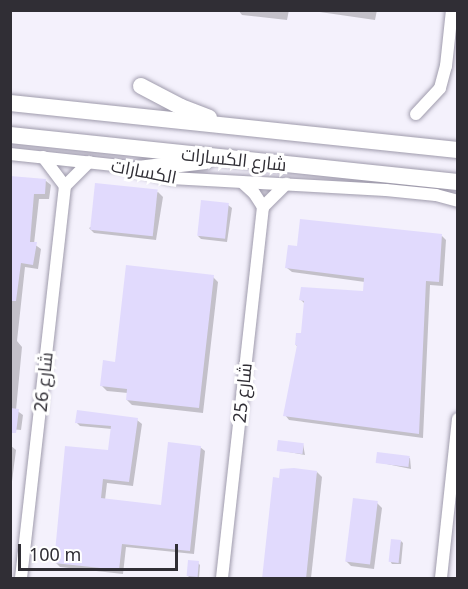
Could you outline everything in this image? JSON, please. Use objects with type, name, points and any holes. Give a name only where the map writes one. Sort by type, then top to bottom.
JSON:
[{"type":"street","points":[[416,114],[440,88],[446,66],[452,10]]},
{"type":"street","points":[[141,86],[181,107],[230,126]]},
{"type":"street","name":"شارع الكسارات","points":[[10,103],[458,150]]},
{"type":"street","name":"شارع الكسارات","points":[[10,135],[458,182]]},
{"type":"street","name":"الكسارات","points":[[10,154],[138,169],[171,178],[386,189],[436,195],[456,202]]},
{"type":"street","points":[[43,157],[65,186],[89,162]]},
{"type":"street","points":[[138,169],[183,165],[223,158]]},
{"type":"street","points":[[242,182],[254,193],[263,207],[286,184]]},
{"type":"street","name":"شارع 26","points":[[21,579],[65,186]]},
{"type":"street","name":"شارع 25","points":[[222,579],[263,207]]},
{"type":"street","points":[[441,579],[458,419]]},
{"type":"building","points":[[10,176],[46,179],[45,194],[34,194],[30,242],[37,242],[33,265],[21,263],[16,301],[10,301]]},
{"type":"building","points":[[95,183],[158,190],[153,236],[90,230]]},
{"type":"building","points":[[201,200],[229,203],[225,239],[197,236]]},
{"type":"building","points":[[300,219],[442,234],[439,282],[426,281],[419,434],[283,416],[297,345],[295,345],[296,333],[301,333],[304,301],[299,300],[301,287],[363,291],[364,278],[285,268],[288,245],[297,246]]},
{"type":"building","points":[[126,265],[214,275],[199,408],[126,400],[127,389],[100,386],[103,360],[115,362]]},
{"type":"building","points":[[10,408],[19,409],[16,433],[10,433]]},
{"type":"building","points":[[77,410],[138,418],[129,482],[103,479],[101,498],[161,505],[168,442],[201,446],[190,551],[122,544],[119,570],[54,563],[65,446],[108,450],[111,426],[75,423]]},
{"type":"building","points":[[278,440],[304,443],[302,454],[277,451]]},
{"type":"building","points":[[377,452],[410,456],[408,467],[376,463]]},
{"type":"building","points":[[280,469],[317,471],[306,579],[262,579],[273,477],[279,478]]},
{"type":"building","points":[[353,498],[378,501],[370,565],[345,562]]},
{"type":"building","points":[[391,539],[401,540],[399,563],[389,562]]},
{"type":"building","points":[[188,560],[199,561],[198,577],[187,576]]}]
